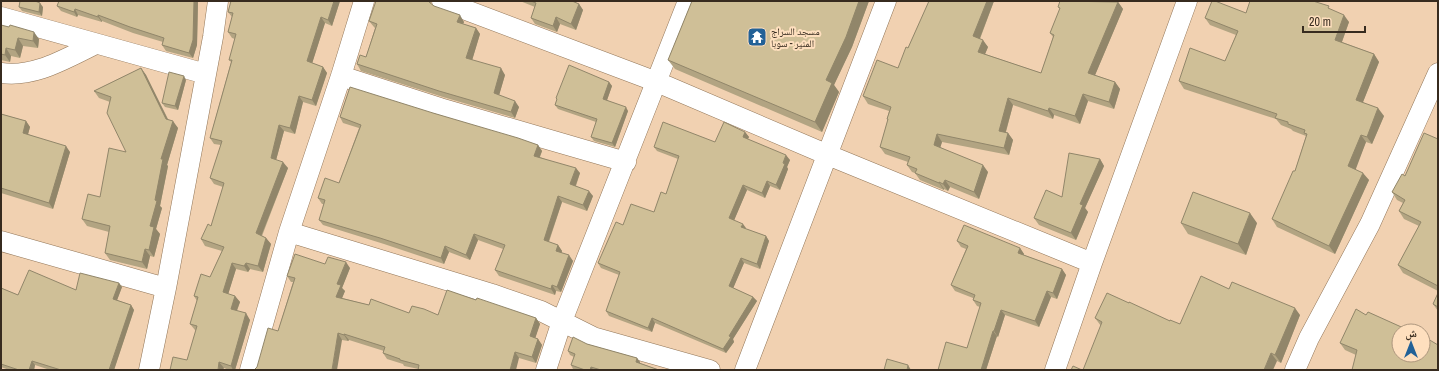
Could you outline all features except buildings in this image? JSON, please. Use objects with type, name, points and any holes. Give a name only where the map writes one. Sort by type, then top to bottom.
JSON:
[{"type":"street","points":[[148,370],[166,288],[213,37],[218,1]]},
{"type":"street","points":[[250,370],[289,232],[341,76],[364,1]]},
{"type":"street","points":[[442,1],[657,82],[828,155],[1092,263]]},
{"type":"street","points":[[546,370],[562,321],[626,162],[688,1]]},
{"type":"street","points":[[745,370],[886,1]]},
{"type":"street","points":[[1055,370],[1092,263],[1187,1]]},
{"type":"street","points":[[1,17],[206,74]]},
{"type":"street","points":[[1,73],[10,74],[32,72],[96,44]]},
{"type":"street","points":[[1295,370],[1309,338],[1370,224],[1438,73]]},
{"type":"street","points":[[341,76],[440,108],[626,162]]},
{"type":"street","points":[[289,232],[492,294],[541,311],[593,337],[710,370]]},
{"type":"street","points":[[1,241],[166,288]]},
{"type":"place","name":"مسجد السراج المنير - سوبا","points":[[757,37]]}]
